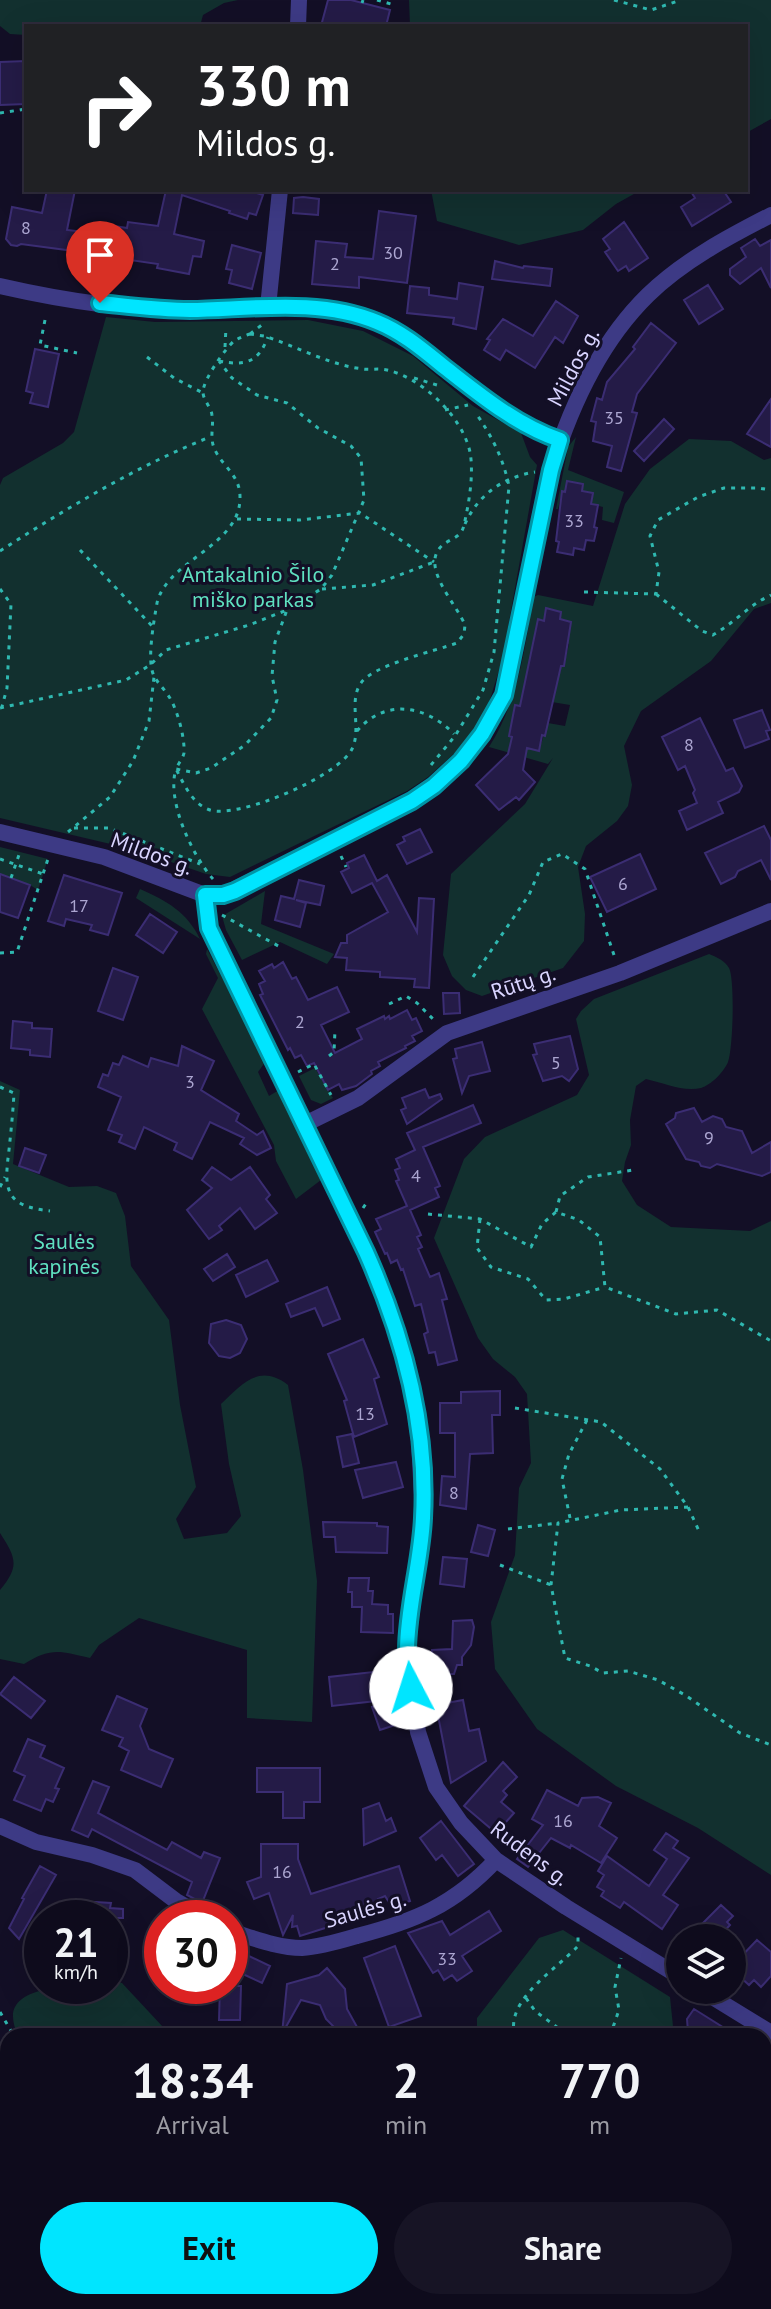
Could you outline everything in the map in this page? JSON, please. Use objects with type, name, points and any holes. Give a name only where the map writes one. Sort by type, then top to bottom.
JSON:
[{"type":"street","points":[[298,24],[299,0]]},
{"type":"street","points":[[268,307],[280,192]]},
{"type":"street","name":"Mildos g.","points":[[0,832],[104,857],[223,895],[391,814],[434,786],[461,761],[487,728],[504,695],[551,470],[560,440],[605,349],[641,303],[668,279],[704,253],[771,215]]},
{"type":"street","points":[[0,286],[155,309],[268,307],[329,310],[361,316],[411,340],[488,401],[542,434],[560,440]]},
{"type":"street","name":"Rudens g.","points":[[210,889],[209,928],[369,1257],[397,1332],[411,1382],[419,1441],[423,1517],[407,1651],[414,1712],[423,1752],[436,1787],[449,1808],[496,1860],[666,1968]]},
{"type":"street","name":"Rūtų g.","points":[[305,1124],[358,1098],[447,1033],[620,973],[771,911]]},
{"type":"street","points":[[0,1826],[36,1842],[92,1855],[135,1870],[175,1900]]},
{"type":"street","name":"Saulės g.","points":[[248,1937],[302,1948],[398,1925],[436,1910],[466,1890],[496,1860]]},
{"type":"street","points":[[724,2004],[763,2028]]},
{"type":"path","points":[[377,0],[391,4]]},
{"type":"path","points":[[614,0],[651,10],[681,0]]},
{"type":"path","points":[[0,113],[24,109]]},
{"type":"path","points":[[225,349],[226,328],[235,309]]},
{"type":"path","points":[[45,320],[40,345],[77,353]]},
{"type":"path","points":[[210,889],[176,805],[171,783],[184,755],[180,726],[170,698],[154,677],[150,665],[158,601],[167,581],[209,549],[235,519],[240,507],[240,492],[231,470],[216,452],[210,437],[212,415],[203,393],[206,380],[225,349],[237,338],[250,334],[268,337],[363,369],[384,368],[426,379],[450,392]]},
{"type":"path","points":[[219,361],[237,364],[250,361],[262,352],[268,337]]},
{"type":"path","points":[[147,357],[174,378],[203,393]]},
{"type":"path","points":[[1,708],[126,680],[166,650],[287,610],[321,589],[332,575],[364,500],[361,458],[351,446],[318,428],[287,403],[257,395],[232,378],[219,361]]},
{"type":"path","points":[[410,377],[437,397],[460,427],[470,451],[471,474],[464,529]]},
{"type":"path","points":[[431,765],[455,736],[483,690],[494,652],[508,506],[505,466],[492,436],[470,405],[460,398]]},
{"type":"path","points":[[0,551],[59,513],[210,437]]},
{"type":"path","points":[[176,769],[190,796],[207,810],[227,813],[266,802],[341,763],[352,749],[360,684],[388,666],[457,643],[464,634],[465,625],[460,612],[437,578],[434,562],[438,549],[464,529],[473,507],[483,495],[527,473],[551,470]]},
{"type":"path","points":[[656,594],[659,572],[650,536],[658,520],[698,497],[724,488],[771,490]]},
{"type":"path","points":[[235,519],[300,520],[360,513],[434,562]]},
{"type":"path","points":[[80,550],[154,628]]},
{"type":"path","points":[[321,589],[373,585],[434,562]]},
{"type":"path","points":[[0,589],[11,604],[7,688],[0,714]]},
{"type":"path","points":[[584,592],[656,594],[702,631],[713,635],[727,627],[748,607],[771,595]]},
{"type":"path","points":[[176,769],[196,773],[211,768],[245,745],[271,718],[277,700],[272,676],[275,642],[287,610]]},
{"type":"path","points":[[0,953],[17,952],[53,844],[110,797],[133,761],[149,721],[154,677]]},
{"type":"path","points":[[356,732],[365,721],[382,712],[402,707],[437,721],[455,736],[461,761]]},
{"type":"path","points":[[72,829],[109,828],[200,864]]},
{"type":"path","points":[[11,878],[25,838]]},
{"type":"path","points":[[473,977],[529,895],[543,862],[562,854],[585,869],[620,973]]},
{"type":"path","points":[[0,859],[43,874]]},
{"type":"path","points":[[209,928],[222,915],[282,948]]},
{"type":"path","points":[[389,1004],[406,996],[447,1033]]},
{"type":"path","points":[[329,1056],[334,1052],[335,1030]]},
{"type":"path","points":[[282,1077],[314,1064],[338,1109]]},
{"type":"path","points":[[0,1087],[14,1093],[5,1177],[0,1187]]},
{"type":"path","points":[[428,1214],[480,1219],[531,1247],[542,1224],[556,1212],[560,1196],[588,1177],[633,1170]]},
{"type":"path","points":[[5,1177],[15,1200],[50,1211]]},
{"type":"path","points":[[556,1212],[579,1220],[600,1237],[605,1287]]},
{"type":"path","points":[[480,1219],[477,1248],[491,1267],[528,1279],[546,1300],[564,1299],[605,1287],[676,1314],[717,1310],[771,1341]]},
{"type":"path","points":[[515,1408],[601,1422],[660,1469],[688,1507],[699,1531]]},
{"type":"path","points":[[571,1519],[562,1479],[569,1454],[587,1420]]},
{"type":"path","points":[[508,1529],[621,1510],[688,1507]]},
{"type":"path","points":[[558,1523],[551,1585],[565,1658],[603,1673],[628,1671],[658,1680],[740,1733],[771,1745]]},
{"type":"path","points":[[500,1565],[551,1585]]},
{"type":"path","points":[[513,2028],[516,2011],[526,1998],[547,1972],[563,1963],[578,1946],[579,1915]]},
{"type":"path","points":[[613,2028],[619,2010],[615,1987],[622,1955],[628,1945]]},
{"type":"path","points":[[526,1998],[535,2011],[560,2028]]},
{"type":"green space","points":[[0,0],[238,0],[224,3],[203,15],[201,24],[24,24],[24,35],[10,34],[0,26]]},
{"type":"green space","points":[[409,0],[771,0],[771,119],[748,132],[748,24],[410,24]]},
{"type":"green space","points":[[431,192],[637,192],[616,204],[583,230],[519,245],[437,221]]},
{"type":"green space","name":"Antakalnio Šilo miško parkas","points":[[106,317],[155,322],[308,320],[363,331],[413,356],[473,406],[521,433],[530,457],[537,465],[502,661],[488,706],[471,735],[428,777],[407,791],[230,877],[206,874],[136,850],[0,818],[0,485],[3,478],[63,443],[74,432]]},
{"type":"green space","points":[[576,437],[568,470],[624,492],[614,523],[602,520],[603,507],[591,504],[593,493],[582,491],[583,484],[568,481],[556,509],[568,447]]},
{"type":"green space","points":[[689,439],[731,441],[764,460],[771,458],[771,603],[754,609],[711,661],[641,711],[624,746],[632,785],[628,806],[617,821],[586,846],[578,867],[585,914],[584,941],[563,968],[482,996],[466,990],[452,976],[443,955],[451,874],[525,804],[553,758],[548,764],[489,747],[514,693],[533,597],[538,595],[593,606],[625,504],[650,469]],"holes":[[[547,609],[561,612],[560,619],[566,643],[569,644],[552,702],[570,705],[565,726],[548,723],[539,750],[527,748],[526,752],[509,735],[515,706],[520,706],[538,620],[544,621]]]},
{"type":"green space","points":[[0,847],[48,859],[38,890],[0,875]]},
{"type":"green space","points":[[140,889],[175,908],[189,921],[200,939],[136,898]]},
{"type":"green space","points":[[265,891],[261,924],[334,954],[327,964],[280,942],[242,960],[222,916]]},
{"type":"green space","points":[[207,949],[266,1061],[258,1072],[269,1096],[279,1090],[321,1180],[296,1199],[276,1161],[274,1145],[202,1009],[218,978],[206,954]]},
{"type":"green space","points":[[709,954],[725,963],[731,975],[733,1015],[728,1062],[717,1078],[701,1088],[680,1088],[646,1079],[636,1086],[630,1120],[631,1145],[622,1181],[637,1205],[671,1227],[750,1231],[771,1221],[771,1875],[698,1828],[616,1786],[537,1729],[495,1669],[491,1622],[515,1555],[519,1488],[531,1463],[527,1394],[515,1377],[493,1359],[478,1338],[434,1238],[464,1159],[485,1137],[577,1095],[589,1075],[576,1019],[581,1011],[594,999]]},
{"type":"green space","points":[[315,1068],[333,1098],[321,1104],[311,1100],[299,1076]]},
{"type":"green space","name":"Saulės kapinės","points":[[0,1081],[20,1090],[13,1164],[69,1187],[97,1186],[116,1193],[125,1216],[131,1266],[169,1320],[180,1405],[196,1487],[176,1519],[184,1539],[227,1533],[241,1516],[229,1464],[221,1404],[244,1383],[260,1376],[278,1379],[288,1385],[317,1581],[312,1722],[247,1718],[247,1650],[139,1618],[99,1645],[90,1658],[56,1652],[41,1655],[24,1664],[0,1659],[0,1590],[11,1574],[14,1562],[0,1533]]},
{"type":"green space","points":[[563,1930],[666,1994],[666,2004],[671,2004],[673,2028],[477,2028],[477,2018],[539,1938]]},
{"type":"green space","points":[[128,1989],[165,2028],[15,2028],[13,2017],[16,2006],[24,1997],[24,2004],[128,2004]]},
{"type":"building","points":[[328,0],[351,0],[390,10],[386,24],[322,24]]},
{"type":"building","points":[[24,61],[24,104],[0,105],[0,62]]},
{"type":"building","points":[[47,192],[75,192],[67,230],[84,232],[82,252],[11,245],[6,239],[12,207],[42,213]]},
{"type":"building","points":[[166,192],[253,192],[263,195],[256,215],[249,213],[247,219],[182,195],[174,234],[204,241],[201,257],[193,256],[189,274],[157,268],[158,264],[116,258],[117,253],[110,252],[114,226],[127,228],[128,222],[158,226]]},
{"type":"building","points":[[691,192],[724,192],[731,202],[692,226],[681,207],[695,198]]},
{"type":"building","points":[[294,198],[319,199],[318,215],[293,213]]},
{"type":"building","points":[[379,211],[416,216],[407,283],[359,277],[359,288],[312,284],[316,241],[347,244],[345,257],[373,259]]},
{"type":"building","points":[[624,222],[648,258],[629,271],[626,266],[618,271],[605,252],[610,249],[603,239]]},
{"type":"building","points":[[755,239],[760,246],[771,240],[771,288],[761,268],[740,284],[730,275],[730,269],[746,257],[741,248]]},
{"type":"building","points":[[232,245],[261,253],[252,289],[229,283],[232,270],[226,269]]},
{"type":"building","points":[[495,261],[523,268],[552,269],[550,286],[492,279]]},
{"type":"building","points":[[459,283],[483,287],[476,329],[453,324],[454,318],[407,313],[410,286],[429,288],[429,295],[457,299]]},
{"type":"building","points":[[708,285],[723,309],[699,324],[684,300]]},
{"type":"building","points":[[556,301],[578,316],[563,343],[555,337],[535,368],[506,350],[500,360],[484,350],[490,340],[487,339],[503,319],[533,336]]},
{"type":"building","points":[[651,323],[676,343],[637,394],[632,412],[637,413],[621,471],[607,467],[612,446],[593,441],[596,422],[591,421],[597,398],[602,400],[607,382],[635,349],[633,347]]},
{"type":"building","points":[[35,349],[59,354],[48,407],[30,403],[33,393],[26,391]]},
{"type":"building","points":[[771,399],[771,447],[747,434]]},
{"type":"building","points":[[664,419],[674,429],[644,461],[634,451]]},
{"type":"building","points":[[567,481],[583,484],[582,491],[593,493],[591,504],[598,505],[594,541],[586,540],[584,550],[574,548],[573,555],[557,552],[559,542],[556,541],[562,491],[565,492]]},
{"type":"building","points":[[546,608],[561,612],[560,619],[571,622],[564,666],[561,666],[539,751],[527,748],[523,770],[535,782],[519,800],[516,797],[499,810],[476,785],[508,754],[515,705],[520,706],[538,619],[544,621]]},
{"type":"building","points":[[762,710],[770,730],[766,731],[769,739],[745,748],[734,720]]},
{"type":"building","points":[[700,718],[726,771],[733,768],[742,786],[739,792],[718,802],[723,813],[687,830],[679,811],[697,803],[693,793],[695,790],[685,766],[678,770],[662,737]]},
{"type":"building","points":[[764,826],[771,840],[771,880],[761,860],[738,871],[735,877],[721,884],[705,853]]},
{"type":"building","points":[[420,829],[432,852],[407,864],[397,845],[405,841],[403,837]]},
{"type":"building","points":[[640,854],[656,889],[607,912],[590,877]]},
{"type":"building","points":[[364,855],[377,881],[387,875],[417,932],[419,898],[434,899],[429,988],[414,987],[415,979],[380,977],[380,972],[346,970],[347,958],[335,957],[341,943],[347,943],[347,935],[388,912],[372,883],[352,893],[341,872],[349,868],[347,863]]},
{"type":"building","points":[[0,874],[30,885],[18,918],[0,912]]},
{"type":"building","points":[[64,875],[122,893],[108,935],[90,930],[92,925],[66,919],[64,926],[48,921]]},
{"type":"building","points":[[299,880],[324,886],[320,905],[296,900],[306,903],[300,927],[275,920],[281,896],[294,899]]},
{"type":"building","points":[[150,914],[177,932],[163,953],[136,935]]},
{"type":"building","points":[[283,962],[292,979],[296,977],[308,1000],[337,987],[349,1012],[321,1025],[335,1053],[362,1039],[357,1029],[384,1016],[390,1019],[407,1010],[412,1020],[416,1018],[422,1031],[412,1036],[415,1041],[406,1048],[378,1062],[380,1066],[356,1086],[342,1090],[339,1084],[328,1090],[314,1063],[307,1066],[301,1055],[295,1058],[290,1048],[288,1050],[260,995],[263,994],[259,984],[265,981],[259,971],[272,964],[274,968]]},
{"type":"building","points":[[113,968],[138,977],[123,1020],[98,1011]]},
{"type":"building","points":[[443,993],[459,993],[460,1013],[444,1014]]},
{"type":"building","points":[[13,1021],[32,1023],[32,1028],[52,1029],[50,1057],[30,1055],[30,1050],[11,1048]]},
{"type":"building","points":[[570,1036],[578,1069],[569,1081],[562,1076],[543,1081],[533,1055],[537,1054],[534,1044]]},
{"type":"building","points":[[482,1042],[490,1071],[469,1076],[462,1093],[453,1059],[457,1058],[455,1049]]},
{"type":"building","points":[[182,1046],[214,1061],[201,1090],[239,1114],[236,1121],[257,1135],[263,1131],[271,1148],[257,1155],[240,1144],[244,1138],[210,1122],[192,1159],[174,1150],[177,1143],[144,1127],[135,1149],[119,1142],[122,1135],[108,1130],[121,1097],[98,1087],[103,1074],[108,1076],[113,1063],[119,1065],[123,1056],[148,1067],[151,1058],[178,1066]]},
{"type":"building","points":[[425,1089],[429,1098],[440,1094],[442,1099],[407,1124],[401,1110],[406,1108],[402,1098]]},
{"type":"building","points":[[473,1105],[481,1123],[423,1147],[440,1186],[435,1188],[439,1197],[410,1210],[421,1235],[417,1237],[422,1247],[418,1249],[430,1277],[439,1273],[447,1299],[442,1300],[457,1360],[438,1365],[435,1352],[429,1353],[421,1304],[415,1306],[397,1260],[391,1263],[385,1254],[375,1232],[381,1229],[376,1219],[407,1206],[396,1181],[399,1180],[395,1170],[400,1168],[396,1159],[415,1150],[407,1133]]},
{"type":"building","points":[[694,1108],[702,1122],[713,1116],[722,1119],[726,1127],[742,1131],[752,1153],[771,1142],[771,1172],[762,1176],[717,1164],[710,1168],[701,1166],[699,1162],[686,1159],[666,1124],[675,1118],[676,1113]]},
{"type":"building","points":[[25,1148],[46,1155],[39,1173],[19,1166]]},
{"type":"building","points":[[212,1167],[231,1180],[250,1167],[270,1195],[266,1199],[277,1213],[255,1229],[240,1208],[219,1226],[222,1230],[209,1239],[187,1210],[212,1188],[202,1180]]},
{"type":"building","points":[[227,1254],[235,1267],[213,1281],[204,1269]]},
{"type":"building","points":[[267,1260],[278,1281],[246,1297],[236,1275]]},
{"type":"building","points":[[327,1287],[340,1319],[323,1326],[315,1308],[291,1317],[286,1304]]},
{"type":"building","points":[[226,1320],[241,1325],[247,1339],[240,1353],[230,1358],[219,1356],[209,1343],[211,1324]]},
{"type":"building","points":[[363,1339],[379,1377],[374,1379],[387,1424],[354,1437],[344,1401],[347,1400],[328,1354]]},
{"type":"building","points":[[500,1391],[500,1415],[492,1415],[493,1453],[470,1454],[466,1509],[440,1505],[442,1476],[455,1477],[455,1433],[440,1433],[440,1403],[461,1403],[461,1392]]},
{"type":"building","points":[[352,1434],[359,1463],[343,1467],[337,1437]]},
{"type":"building","points":[[396,1462],[403,1487],[363,1498],[355,1470]]},
{"type":"building","points":[[323,1522],[377,1523],[377,1526],[388,1527],[387,1553],[336,1552],[335,1537],[324,1537]]},
{"type":"building","points":[[478,1525],[495,1530],[488,1556],[471,1552]]},
{"type":"building","points":[[443,1557],[467,1559],[464,1587],[440,1584]]},
{"type":"building","points":[[349,1578],[369,1578],[368,1591],[373,1591],[372,1604],[388,1605],[388,1614],[393,1614],[393,1633],[361,1632],[362,1607],[352,1607],[352,1592],[348,1592]]},
{"type":"building","points":[[472,1620],[471,1645],[462,1657],[462,1665],[457,1665],[454,1674],[433,1674],[432,1650],[452,1649],[453,1621]]},
{"type":"building","points":[[373,1672],[376,1701],[332,1706],[329,1677]]},
{"type":"building","points":[[14,1677],[45,1701],[31,1718],[0,1694]]},
{"type":"building","points":[[117,1696],[147,1709],[140,1726],[149,1749],[173,1759],[161,1787],[121,1770],[129,1751],[119,1746],[123,1738],[102,1730]]},
{"type":"building","points":[[463,1700],[469,1731],[479,1729],[486,1761],[451,1783],[436,1705]]},
{"type":"building","points":[[390,1701],[398,1724],[380,1730],[372,1707]]},
{"type":"building","points":[[28,1739],[45,1746],[40,1757],[64,1768],[55,1788],[59,1789],[53,1802],[46,1799],[41,1811],[14,1800],[25,1776],[14,1771]]},
{"type":"building","points":[[503,1762],[517,1777],[503,1791],[507,1795],[501,1802],[514,1813],[496,1833],[464,1806]]},
{"type":"building","points":[[257,1768],[320,1768],[320,1802],[304,1802],[304,1818],[283,1818],[283,1792],[257,1792]]},
{"type":"building","points":[[93,1781],[109,1787],[98,1813],[167,1850],[172,1842],[201,1858],[204,1852],[220,1858],[203,1900],[196,1900],[187,1895],[192,1882],[92,1829],[88,1837],[72,1830]]},
{"type":"building","points":[[547,1790],[578,1806],[582,1798],[598,1797],[611,1803],[599,1826],[617,1838],[601,1863],[571,1845],[570,1848],[551,1838],[528,1867],[517,1859],[543,1825],[532,1819]]},
{"type":"building","points":[[379,1803],[386,1821],[391,1818],[396,1831],[364,1845],[363,1809]]},
{"type":"building","points":[[441,1821],[474,1864],[458,1876],[442,1855],[436,1860],[420,1838]]},
{"type":"building","points":[[666,1833],[678,1841],[673,1848],[689,1858],[663,1895],[678,1905],[662,1929],[624,1902],[620,1908],[601,1896],[604,1891],[597,1887],[604,1875],[598,1871],[607,1856],[649,1886],[667,1859],[654,1850]]},
{"type":"building","points":[[261,1844],[298,1844],[298,1859],[311,1894],[399,1866],[410,1901],[392,1907],[385,1896],[378,1899],[382,1910],[300,1936],[297,1926],[292,1927],[293,1915],[283,1935],[269,1893],[254,1899],[247,1882],[261,1877]]},
{"type":"building","points":[[40,1866],[56,1875],[42,1900],[24,1900],[24,1930],[19,1939],[9,1928]]},
{"type":"building","points":[[721,1905],[733,1916],[727,1922],[729,1924],[702,1924]]},
{"type":"building","points":[[489,1911],[501,1931],[462,1956],[472,1971],[457,1981],[452,1975],[444,1980],[438,1970],[433,1973],[408,1933],[442,1921],[450,1935]]},
{"type":"building","points":[[757,1940],[771,1952],[771,1976],[761,1987],[754,1980],[749,1985],[746,1982],[746,1952]]},
{"type":"building","points":[[395,1946],[421,2016],[389,2027],[364,1958]]},
{"type":"building","points":[[248,1956],[270,1966],[262,1983],[248,1976]]},
{"type":"building","points":[[327,1968],[345,1989],[347,2009],[358,2028],[335,2028],[326,2019],[320,2005],[301,2000],[283,2028],[287,1984],[319,1975]]},
{"type":"building","points":[[219,2004],[240,2004],[240,2020],[219,2020]]},
{"type":"building","points":[[694,2009],[724,2028],[688,2028],[687,2019]]},
{"type":"route","points":[[100,303],[155,309],[268,307],[329,310],[361,316],[411,340],[488,401],[542,434],[560,440],[504,695],[487,728],[461,761],[434,786],[391,814],[235,891],[205,895],[209,928],[366,1252],[401,1342],[411,1382],[419,1441],[423,1517],[407,1651],[411,1688]]}]
